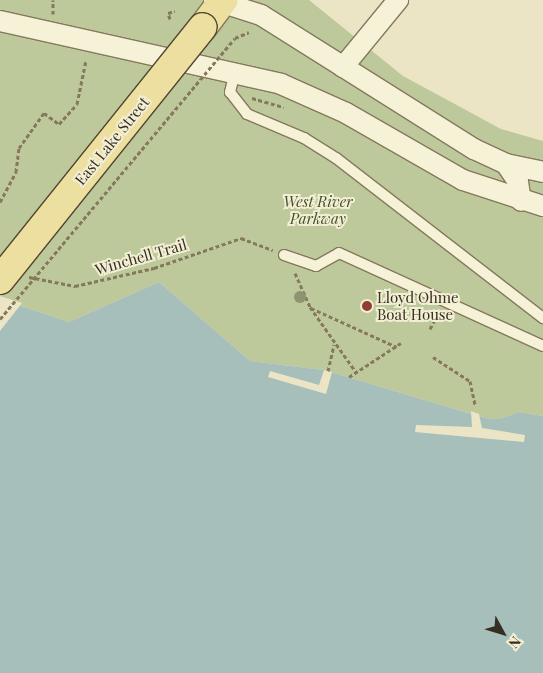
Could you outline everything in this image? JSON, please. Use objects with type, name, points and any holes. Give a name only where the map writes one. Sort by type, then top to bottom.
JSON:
[{"type":"main road","name":"East Lake Street","points":[[13,278],[203,27],[220,1]]},
{"type":"street","points":[[343,67],[398,0]]},
{"type":"street","points":[[220,1],[261,15],[430,124],[506,164],[543,172]]},
{"type":"street","points":[[0,21],[235,72],[281,84],[346,113],[463,180],[521,201],[543,206]]},
{"type":"street","points":[[506,164],[518,182],[521,201]]},
{"type":"lane","points":[[235,72],[230,92],[247,114],[304,138],[336,158],[543,318]]},
{"type":"lane","points":[[284,255],[316,266],[339,253],[543,346]]},
{"type":"path","points":[[170,19],[168,13],[175,11]]},
{"type":"path","points":[[0,319],[235,38],[250,32]]},
{"type":"path","points":[[0,202],[16,172],[19,148],[44,113],[59,124],[77,104],[86,60]]},
{"type":"path","name":"Winchell Trail","points":[[13,278],[75,286],[154,268],[241,238],[284,255]]},
{"type":"path","points":[[284,255],[310,307],[334,344],[356,372]]},
{"type":"path","points":[[310,307],[397,347]]},
{"type":"path","points":[[430,329],[433,318]]},
{"type":"path","points":[[349,377],[401,343]]},
{"type":"path","points":[[328,371],[334,344]]},
{"type":"path","points":[[433,357],[470,381],[475,404]]},
{"type":"green space","name":"West River Parkway","points":[[0,0],[309,0],[403,76],[501,129],[543,141],[543,416],[519,412],[499,419],[485,418],[324,370],[250,361],[159,282],[69,322],[0,299]]},
{"type":"water","points":[[159,282],[250,361],[324,370],[485,418],[499,419],[519,412],[543,416],[543,673],[0,673],[0,299],[69,322]]},
{"type":"pier","points":[[0,296],[22,303],[0,331]]},
{"type":"pier","points":[[324,370],[332,372],[326,394],[268,377],[270,371],[319,385]]},
{"type":"pier","points":[[471,411],[479,414],[482,428],[525,435],[524,442],[415,432],[416,425],[472,427]]},
{"type":"place","name":"Lloyd Ohme Boat House","points":[[367,306]]}]
